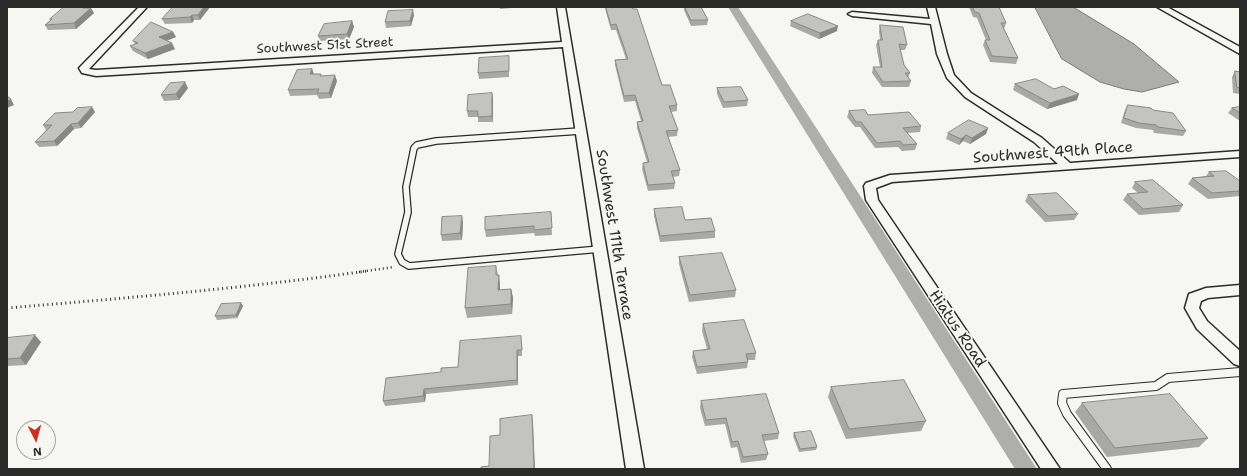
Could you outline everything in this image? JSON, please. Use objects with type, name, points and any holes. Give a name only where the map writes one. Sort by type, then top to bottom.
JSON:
[{"type":"street","name":"Southwest 51st Street","points":[[143,7],[84,68],[85,71],[104,72],[567,44]]},
{"type":"street","name":"Southwest 111th Terrace","points":[[561,7],[635,469]]},
{"type":"street","points":[[931,7],[933,22],[950,76],[968,95],[1038,140],[1068,167]]},
{"type":"street","points":[[1161,7],[1240,51]]},
{"type":"street","points":[[852,14],[933,22]]},
{"type":"street","name":"Southwest 49th Place","points":[[870,186],[890,179],[1240,154]]},
{"type":"street","name":"Hiatus Road","points":[[870,186],[872,200],[1051,469]]},
{"type":"street","points":[[1240,290],[1206,293],[1194,298],[1192,308],[1202,325],[1240,360]]},
{"type":"lane","points":[[580,131],[436,141],[417,145],[414,148],[406,187],[408,212],[398,254],[399,260],[402,264],[410,266],[600,249]]},
{"type":"lane","points":[[1107,469],[1067,414],[1062,403],[1063,394],[1156,386],[1168,378],[1240,372]]},
{"type":"path","points":[[7,308],[137,297],[308,279],[389,269],[402,264]]},
{"type":"shaded area","points":[[1035,7],[1073,7],[1134,44],[1179,82],[1142,92],[1124,89],[1100,82],[1062,59]]},
{"type":"building","points":[[64,7],[91,8],[74,23],[45,25]]},
{"type":"building","points":[[173,7],[204,7],[198,15],[162,19]]},
{"type":"building","points":[[606,7],[632,7],[633,9],[637,9],[662,85],[670,85],[677,105],[669,106],[678,130],[666,131],[680,170],[671,171],[675,183],[648,185],[643,163],[649,162],[637,122],[643,121],[635,95],[624,96],[615,60],[628,59],[616,24],[611,25]]},
{"type":"building","points":[[685,7],[701,7],[708,20],[691,20]]},
{"type":"building","points":[[973,7],[999,7],[1006,23],[1001,23],[1018,58],[992,56],[985,40],[990,40],[979,13],[975,12]]},
{"type":"building","points":[[413,10],[410,21],[385,22],[388,11]]},
{"type":"building","points":[[808,14],[838,26],[820,33],[791,21]]},
{"type":"building","points":[[352,21],[347,34],[318,36],[324,24]]},
{"type":"building","points":[[151,22],[173,32],[159,37],[172,43],[145,53],[130,46],[138,43],[133,41]]},
{"type":"building","points":[[880,25],[903,27],[907,45],[899,44],[904,65],[910,73],[905,73],[911,81],[883,82],[873,67],[882,67],[878,40],[882,40]]},
{"type":"building","points":[[509,56],[509,71],[478,73],[479,58]]},
{"type":"building","points":[[312,69],[310,74],[321,74],[320,76],[335,75],[329,93],[317,93],[319,89],[288,90],[297,70]]},
{"type":"building","points":[[1235,71],[1240,72],[1240,88],[1237,87]]},
{"type":"building","points":[[1036,79],[1054,89],[1063,86],[1079,94],[1050,103],[1015,84]]},
{"type":"building","points":[[185,82],[176,94],[161,95],[170,83]]},
{"type":"building","points":[[741,87],[748,100],[724,102],[717,88]]},
{"type":"building","points":[[492,93],[492,116],[478,117],[478,111],[467,111],[468,95]]},
{"type":"building","points":[[1128,105],[1173,113],[1186,131],[1158,127],[1156,125],[1139,123],[1124,118]]},
{"type":"building","points":[[92,107],[78,123],[71,124],[54,141],[35,142],[52,125],[43,125],[55,113],[73,112],[77,108]]},
{"type":"building","points":[[1240,107],[1240,113],[1232,108]]},
{"type":"building","points":[[865,110],[868,115],[909,112],[921,126],[903,128],[917,144],[903,145],[900,141],[877,143],[861,122],[856,122],[849,111]]},
{"type":"building","points":[[969,120],[988,128],[972,138],[966,135],[961,139],[948,133]]},
{"type":"building","points":[[1226,171],[1240,181],[1240,191],[1212,193],[1192,178],[1214,176],[1209,172]]},
{"type":"building","points":[[1153,180],[1183,205],[1143,209],[1127,194],[1148,192],[1135,182]]},
{"type":"building","points":[[1057,193],[1078,214],[1048,216],[1028,195]]},
{"type":"building","points":[[682,207],[685,220],[711,218],[715,231],[660,236],[654,209]]},
{"type":"building","points":[[551,212],[552,228],[534,230],[534,226],[485,230],[485,217]]},
{"type":"building","points":[[462,216],[460,233],[441,235],[442,217]]},
{"type":"building","points":[[722,253],[736,290],[690,295],[679,257]]},
{"type":"building","points":[[496,266],[496,275],[499,275],[498,290],[511,289],[511,304],[465,308],[468,268]]},
{"type":"building","points":[[241,303],[236,315],[215,316],[221,304]]},
{"type":"building","points":[[744,320],[756,353],[746,354],[748,362],[697,367],[693,351],[710,349],[703,324]]},
{"type":"building","points":[[35,335],[20,358],[7,359],[7,338]]},
{"type":"building","points":[[521,336],[522,350],[517,350],[517,380],[424,389],[423,396],[383,401],[386,378],[441,372],[441,368],[458,367],[460,341]]},
{"type":"building","points":[[904,380],[926,421],[849,429],[831,387]]},
{"type":"building","points":[[766,394],[779,433],[762,435],[768,454],[743,457],[738,441],[732,442],[726,418],[706,420],[701,401]]},
{"type":"building","points":[[1170,394],[1208,438],[1115,448],[1082,403]]},
{"type":"building","points":[[532,415],[534,469],[481,469],[481,467],[489,466],[490,436],[500,435],[500,419]]},
{"type":"building","points":[[811,431],[817,447],[800,449],[794,433]]},
{"type":"waterway","points":[[733,7],[1027,469]]}]
